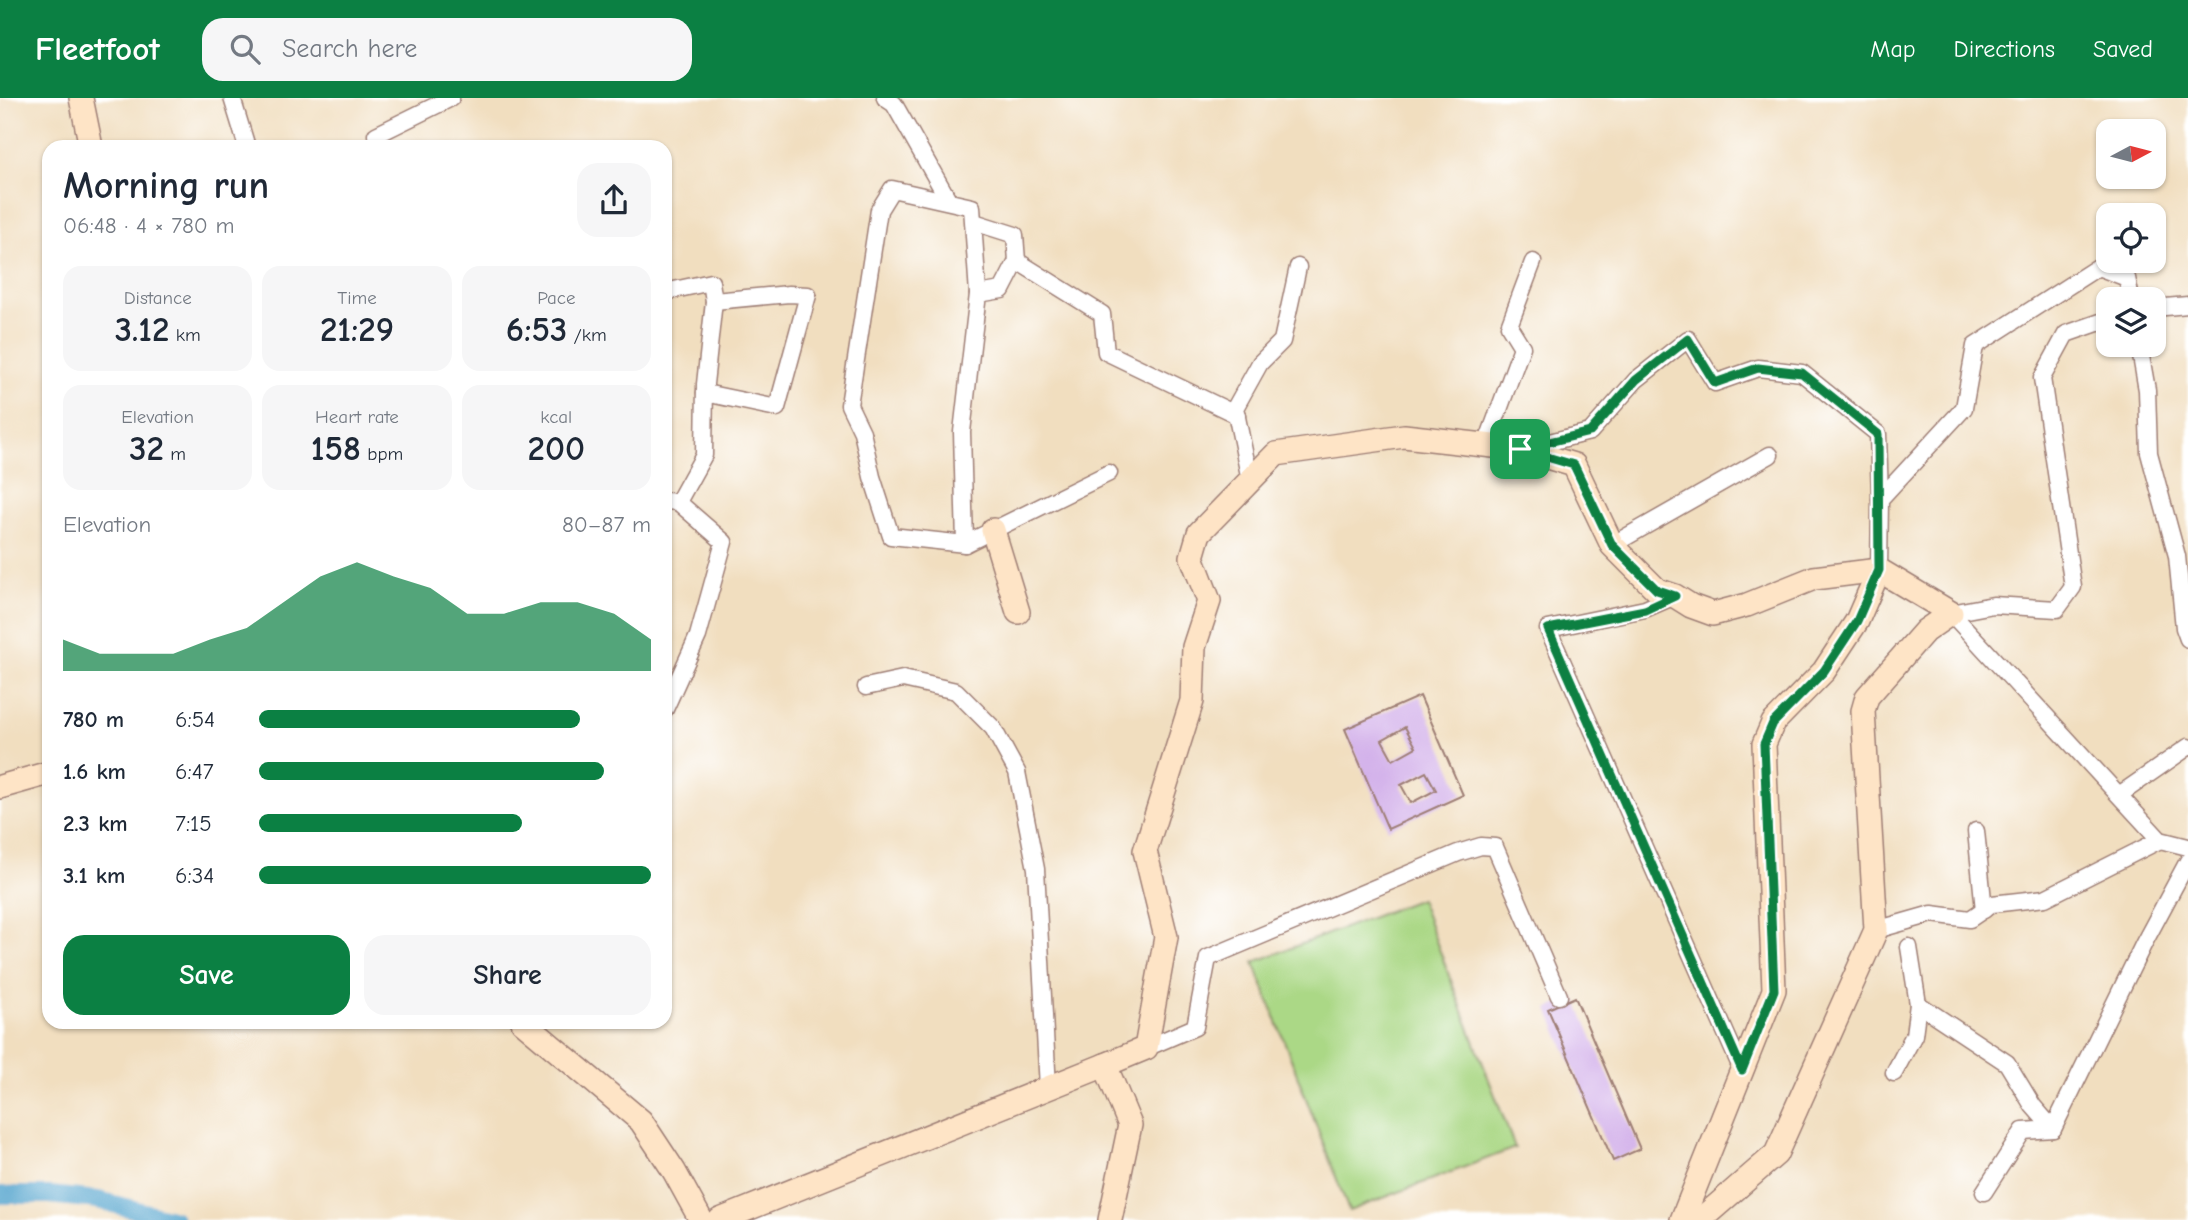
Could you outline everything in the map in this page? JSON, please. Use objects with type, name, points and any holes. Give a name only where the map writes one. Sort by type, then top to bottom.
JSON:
[{"type":"street","points":[[80,98],[89,140]]},
{"type":"street","points":[[232,98],[245,140]]},
{"type":"street","points":[[378,140],[376,135],[451,98]]},
{"type":"street","points":[[885,98],[894,104],[949,201]]},
{"type":"street","points":[[965,544],[962,432],[978,294],[972,207],[892,189],[879,210],[849,405],[862,432],[872,477],[891,536],[965,544],[1109,473]]},
{"type":"street","points":[[974,222],[1015,235],[1017,261],[1002,290],[978,294]]},
{"type":"street","points":[[1017,261],[1102,314],[1106,352],[1237,415]]},
{"type":"street","points":[[1486,445],[1522,347],[1509,326],[1533,262]]},
{"type":"street","points":[[1250,480],[1235,408],[1260,363],[1282,341],[1298,267]]},
{"type":"street","points":[[1880,499],[1964,408],[1975,346],[2098,267],[2127,278],[2129,287]]},
{"type":"street","points":[[672,290],[711,282],[714,301],[705,393],[704,455],[672,501]]},
{"type":"street","points":[[705,393],[777,408],[808,295],[789,294],[714,301]]},
{"type":"street","points":[[2166,307],[2188,304]]},
{"type":"street","points":[[1700,1220],[1776,1154],[1876,930],[1863,711],[1867,697],[1925,631],[1951,613],[1993,605],[2057,609],[2073,587],[2042,378],[2066,334],[2096,324]]},
{"type":"street","points":[[1520,449],[1590,432],[1636,380],[1688,339],[1715,383],[1758,368],[1802,373],[1878,434],[1879,570],[1857,621],[1824,671],[1773,723],[1764,744],[1774,990],[1682,1220]]},
{"type":"street","points":[[2141,357],[2147,390],[2149,453],[2177,556],[2184,628],[2188,639]]},
{"type":"street","points":[[1146,1048],[1166,937],[1145,851],[1192,701],[1194,647],[1209,601],[1192,557],[1199,533],[1276,454],[1404,436],[1520,449],[1574,465],[1612,545],[1657,590],[1713,614],[1747,605],[1814,578],[1879,570],[1951,613],[2161,841]]},
{"type":"street","points":[[1612,545],[1770,455]]},
{"type":"street","points":[[672,503],[724,542],[698,636],[672,694]]},
{"type":"street","points":[[993,530],[1018,612]]},
{"type":"street","points":[[1675,596],[1645,610],[1548,629],[1742,1070]]},
{"type":"street","points":[[866,687],[903,679],[956,691],[993,728],[1017,772],[1036,869],[1048,1088]]},
{"type":"street","points":[[2119,795],[2188,747]]},
{"type":"street","points":[[0,787],[42,775]]},
{"type":"street","points":[[1976,831],[1984,910]]},
{"type":"street","points":[[1876,930],[1932,914],[1970,919],[1992,904],[2045,898],[2161,841],[2188,846]]},
{"type":"street","points":[[720,1220],[1195,1027],[1208,958],[1458,853],[1481,846],[1495,847],[1559,996]]},
{"type":"street","points":[[2053,1129],[2144,943],[2188,861]]},
{"type":"street","points":[[1894,1073],[1914,1035],[1917,1004],[1909,947]]},
{"type":"street","points":[[1917,1004],[2007,1063],[2033,1106],[2053,1129]]},
{"type":"street","points":[[531,1029],[641,1121],[674,1171],[701,1220]]},
{"type":"street","points":[[1105,1065],[1130,1125],[1110,1220]]},
{"type":"street","points":[[1984,1192],[2023,1131],[2053,1129]]},
{"type":"green space","points":[[1420,899],[1515,1148],[1349,1211],[1254,962]]},
{"type":"building","points":[[1420,696],[1463,795],[1388,829],[1345,729]],"holes":[[[1405,727],[1416,747],[1393,760],[1382,740]],[[1426,772],[1436,790],[1411,803],[1401,785]]]},
{"type":"building","points":[[1575,997],[1640,1149],[1613,1161],[1548,1009]]},
{"type":"waterway","points":[[0,1195],[49,1195],[98,1200],[175,1220]]},
{"type":"route","points":[[1688,339],[1715,383],[1758,368],[1802,373],[1878,434],[1879,570],[1857,621],[1824,671],[1773,723],[1764,744],[1774,990],[1742,1070],[1548,629],[1645,610],[1675,596],[1657,590],[1612,545],[1574,465],[1520,449],[1590,432],[1636,380],[1688,339]]}]
